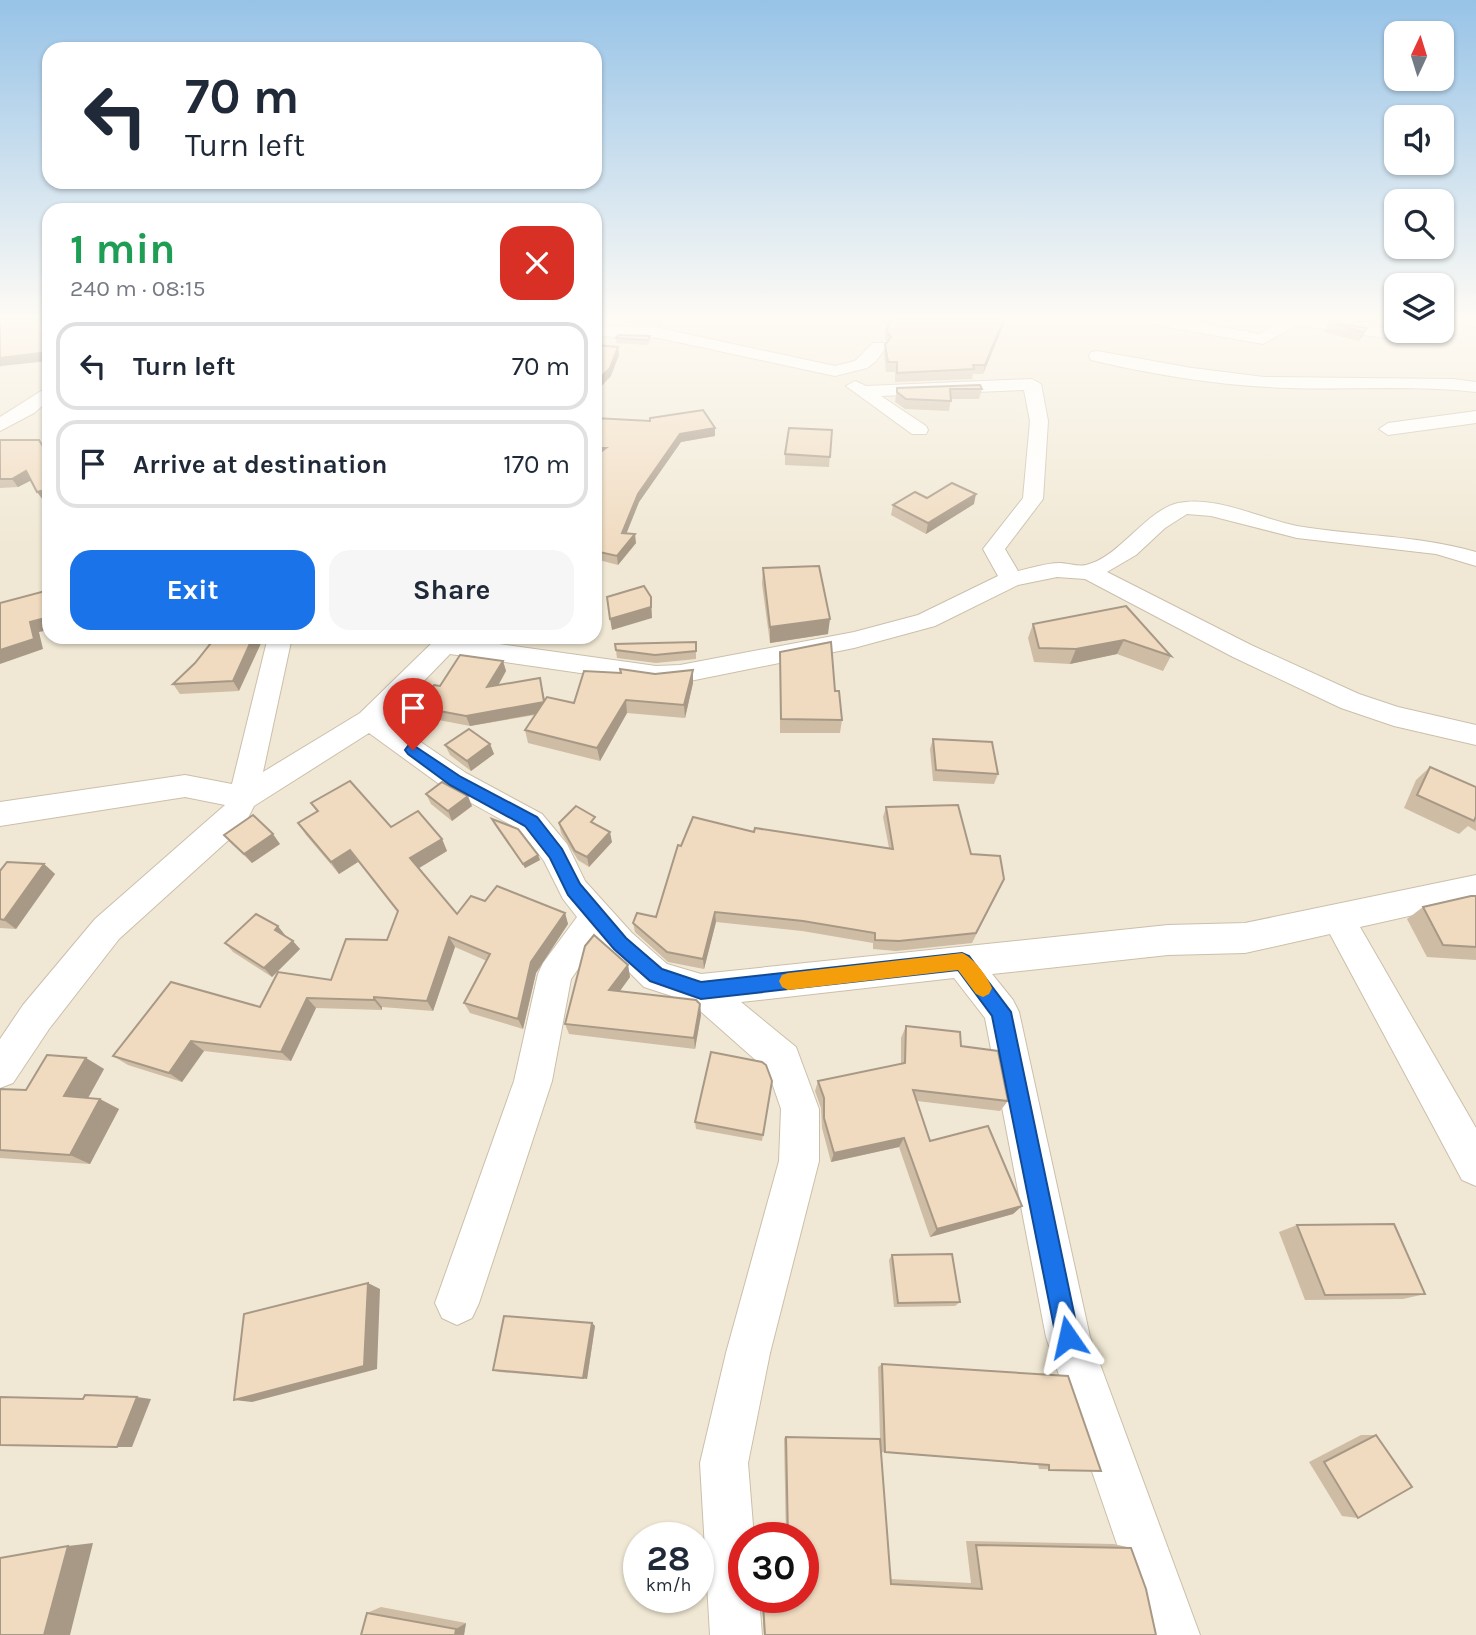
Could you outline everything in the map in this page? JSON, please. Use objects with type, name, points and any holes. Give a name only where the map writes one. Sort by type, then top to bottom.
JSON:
[{"type":"street","points":[[868,395],[919,430]]},
{"type":"street","points":[[1011,579],[994,549],[1033,499],[1039,421],[1034,395]]},
{"type":"street","points":[[0,425],[28,409],[42,397]]},
{"type":"street","points":[[28,409],[42,412]]},
{"type":"street","points":[[1388,429],[1476,417]]},
{"type":"street","points":[[1090,572],[1128,550],[1167,517],[1187,508],[1211,510],[1297,532],[1438,548],[1476,559]]},
{"type":"street","points":[[466,644],[656,675],[680,674],[854,640],[926,621],[1011,579],[1057,570],[1090,572],[1242,651],[1350,701],[1394,716],[1476,735]]},
{"type":"street","points":[[0,1070],[36,1017],[107,929],[233,818],[243,798],[279,644]]},
{"type":"street","points":[[0,814],[185,786],[243,798],[370,720],[445,644]]},
{"type":"street","points":[[370,720],[456,781],[531,822],[556,853],[574,890],[620,943],[656,976],[701,990],[783,1060],[800,1109],[799,1161],[748,1353],[724,1463],[736,1635]]},
{"type":"street","points":[[701,990],[1168,940],[1245,938],[1476,888]]},
{"type":"street","points":[[457,1303],[533,1081],[555,974],[597,916]]},
{"type":"street","points":[[1338,918],[1476,1166]]},
{"type":"street","points":[[962,961],[1001,1012],[1068,1337],[1174,1635]]},
{"type":"shaded area","points":[[0,395],[42,395],[42,644],[602,644],[602,395],[1476,395],[1476,1635],[0,1635]]},
{"type":"building","points":[[901,395],[951,395],[951,401],[906,399]]},
{"type":"building","points":[[703,410],[715,428],[680,434],[638,494],[622,533],[635,534],[617,556],[602,553],[602,451],[606,448],[602,448],[602,418],[650,421],[650,418]]},
{"type":"building","points":[[789,428],[832,430],[830,457],[785,454]]},
{"type":"building","points":[[0,440],[39,440],[42,445],[42,491],[37,492],[26,471],[12,479],[0,479]]},
{"type":"building","points":[[952,483],[976,494],[928,523],[893,505],[915,492],[927,498]]},
{"type":"building","points":[[819,566],[830,619],[770,627],[763,568]]},
{"type":"building","points":[[644,586],[651,597],[651,607],[610,619],[607,597]]},
{"type":"building","points":[[42,592],[42,619],[30,622],[34,639],[0,650],[0,603]]},
{"type":"building","points":[[1126,606],[1171,656],[1124,640],[1076,649],[1039,648],[1033,624]]},
{"type":"building","points":[[696,642],[696,651],[655,655],[616,650],[615,644]]},
{"type":"building","points":[[831,642],[835,691],[839,691],[842,720],[781,719],[780,652]]},
{"type":"building","points":[[210,644],[250,644],[233,681],[173,684]]},
{"type":"building","points":[[460,655],[503,661],[487,687],[540,678],[544,702],[466,716],[418,707],[434,685],[440,686]]},
{"type":"building","points":[[620,669],[655,674],[693,670],[684,705],[626,700],[597,748],[525,730],[547,697],[574,703],[584,671],[621,673]]},
{"type":"building","points":[[469,729],[490,744],[467,761],[445,745]]},
{"type":"building","points":[[933,739],[992,742],[998,774],[936,770]]},
{"type":"building","points":[[1430,767],[1476,787],[1474,821],[1417,795]]},
{"type":"building","points":[[350,781],[391,827],[418,811],[442,839],[410,858],[457,914],[471,896],[485,901],[497,886],[565,913],[531,962],[518,1019],[464,1003],[490,954],[449,937],[427,1001],[374,997],[374,1000],[307,998],[281,1052],[191,1041],[169,1073],[113,1056],[171,982],[260,1007],[278,972],[331,980],[346,939],[387,940],[398,911],[350,850],[331,862],[298,823],[318,811],[311,803]]},
{"type":"building","points":[[442,782],[468,796],[448,811],[426,794]]},
{"type":"building","points":[[958,805],[971,854],[1000,856],[1004,879],[976,933],[899,941],[875,940],[875,933],[803,921],[715,912],[703,959],[667,952],[633,923],[637,913],[656,917],[678,845],[681,846],[693,817],[754,832],[755,828],[893,849],[886,807]]},
{"type":"building","points":[[576,806],[595,817],[591,822],[610,832],[587,857],[575,851],[559,823]]},
{"type":"building","points":[[253,815],[273,834],[244,854],[224,835]]},
{"type":"building","points":[[492,819],[518,829],[538,855],[523,864]]},
{"type":"building","points":[[7,862],[44,864],[4,920],[0,919],[0,871]]},
{"type":"building","points":[[1476,896],[1476,947],[1443,945],[1423,907]]},
{"type":"building","points":[[256,914],[278,926],[275,930],[293,941],[264,968],[225,943]]},
{"type":"building","points":[[594,935],[628,965],[609,990],[696,1000],[700,1004],[694,1038],[565,1024],[585,946]]},
{"type":"building","points":[[906,1026],[960,1032],[961,1046],[998,1051],[1008,1101],[913,1090],[930,1141],[988,1126],[1022,1206],[937,1229],[904,1138],[834,1153],[824,1118],[824,1098],[818,1081],[905,1063]]},
{"type":"building","points":[[711,1052],[766,1065],[772,1081],[763,1135],[695,1122]]},
{"type":"building","points":[[47,1055],[86,1058],[64,1096],[100,1099],[70,1155],[0,1150],[0,1089],[26,1090]]},
{"type":"building","points":[[1394,1224],[1425,1294],[1325,1295],[1297,1225]]},
{"type":"building","points":[[952,1254],[960,1302],[898,1303],[892,1255]]},
{"type":"building","points":[[368,1283],[364,1366],[234,1400],[244,1314]]},
{"type":"building","points":[[504,1316],[592,1323],[583,1378],[493,1370]]},
{"type":"building","points":[[882,1364],[1068,1376],[1101,1471],[1049,1470],[1049,1465],[885,1452]]},
{"type":"building","points":[[85,1395],[137,1397],[117,1447],[0,1445],[0,1397],[83,1399]]},
{"type":"building","points":[[1376,1435],[1412,1487],[1358,1518],[1324,1462]]},
{"type":"building","points":[[786,1437],[880,1439],[891,1584],[982,1589],[976,1545],[1131,1548],[1146,1589],[1156,1635],[765,1635],[764,1613],[819,1613],[819,1522],[788,1522]]},
{"type":"building","points":[[68,1546],[44,1635],[0,1635],[0,1558]]},
{"type":"building","points":[[367,1613],[456,1629],[455,1635],[361,1635]]},
{"type":"slow traffic","points":[[788,981],[962,961],[983,988]]},
{"type":"route","points":[[413,750],[456,781],[531,822],[556,853],[574,890],[620,943],[656,976],[701,990],[962,961],[1001,1012],[1068,1337]]}]
